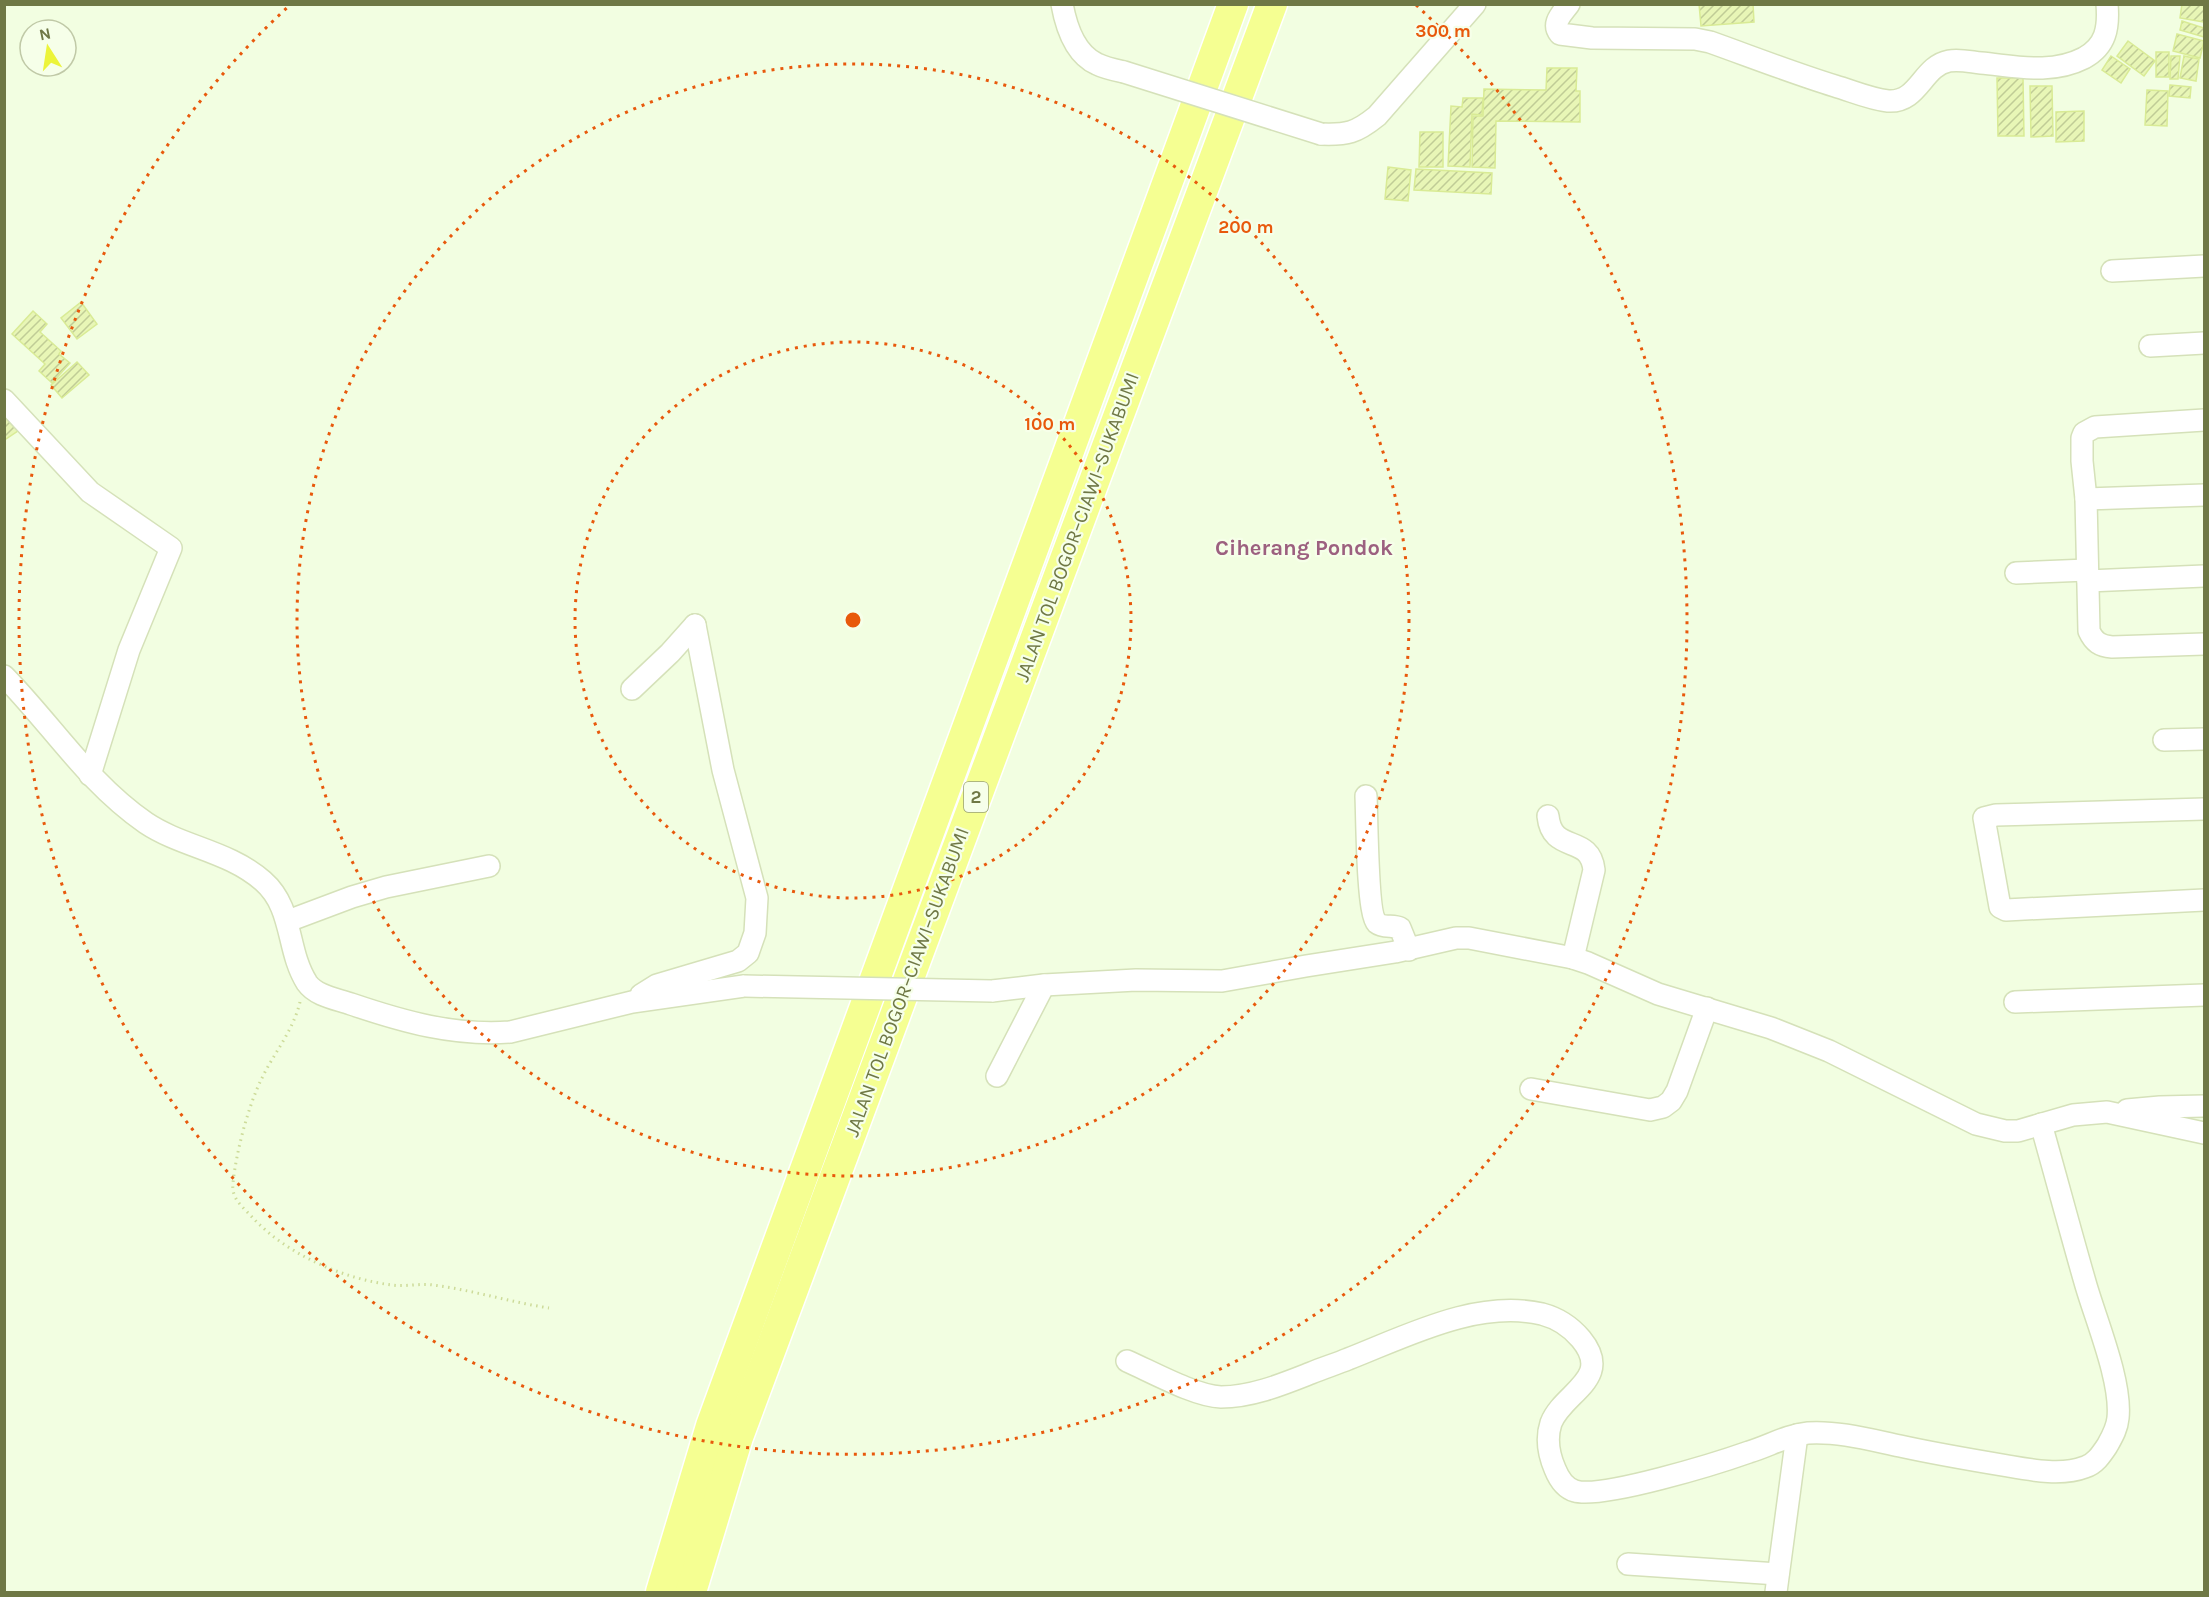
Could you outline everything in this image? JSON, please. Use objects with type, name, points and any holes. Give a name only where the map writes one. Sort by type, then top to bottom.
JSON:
[{"type":"highway","name":"JALAN TOL BOGOR–CIAWI–SUKABUMI","points":[[661,1593],[711,1426],[1233,4]]},
{"type":"highway","name":"JALAN TOL BOGOR–CIAWI–SUKABUMI","points":[[691,1593],[738,1437],[1272,4]]},
{"type":"street","points":[[1062,4],[1069,33],[1082,51],[1095,63],[1321,134],[1344,135],[1361,129],[1369,122],[1475,4]]},
{"type":"street","points":[[1569,4],[1557,22],[1560,34],[1592,38],[1695,39],[1710,42],[1827,83],[1891,101],[1904,99],[1911,95],[1933,68],[1947,61],[1962,60],[2037,69],[2077,62],[2097,49],[2104,40],[2108,28],[2107,4]]},
{"type":"street","points":[[2112,271],[2205,266]]},
{"type":"street","points":[[2150,346],[2205,343]]},
{"type":"street","points":[[4,400],[90,492],[171,548],[129,650],[90,775]]},
{"type":"street","points":[[2205,420],[2103,426],[2089,430],[2082,438],[2090,631],[2098,644],[2112,647],[2205,644]]},
{"type":"street","points":[[2086,499],[2205,495]]},
{"type":"street","points":[[2016,573],[2205,576]]},
{"type":"street","points":[[632,689],[670,653],[695,625],[723,770],[757,898],[757,914],[755,933],[748,953],[738,961],[657,985],[632,1002]]},
{"type":"street","points":[[4,676],[90,775],[128,810],[155,829],[220,855],[252,872],[277,895],[288,921],[297,959],[308,984],[321,994],[381,1015],[440,1029],[462,1032],[510,1032],[632,1002],[744,986],[992,992],[1044,985],[1136,980],[1222,981],[1295,967],[1409,950],[1456,938],[1469,938],[1573,958],[1658,994],[1772,1028],[1829,1051],[1976,1124],[2005,1131],[2018,1131],[2073,1115],[2160,1107],[2205,1106]]},
{"type":"street","points":[[2164,740],[2205,739]]},
{"type":"street","points":[[1366,796],[1368,860],[1374,917],[1381,925],[1400,928],[1409,950]]},
{"type":"street","points":[[2205,809],[1996,815],[1984,818],[2000,907],[2006,910],[2205,900]]},
{"type":"street","points":[[1548,816],[1549,825],[1558,838],[1586,850],[1593,859],[1594,870],[1573,958]]},
{"type":"street","points":[[288,921],[386,887],[489,866]]},
{"type":"street","points":[[996,1076],[1044,985]]},
{"type":"street","points":[[2015,1002],[2205,995]]},
{"type":"street","points":[[1531,1089],[1631,1108],[1650,1110],[1663,1107],[1671,1101],[1677,1091],[1707,1008]]},
{"type":"street","points":[[2107,1112],[2205,1133]]},
{"type":"street","points":[[1127,1361],[1197,1392],[1220,1397],[1258,1392],[1284,1384],[1384,1344],[1452,1321],[1487,1312],[1527,1312],[1556,1319],[1568,1327],[1580,1337],[1592,1359],[1592,1369],[1588,1378],[1551,1422],[1548,1436],[1553,1467],[1567,1488],[1579,1492],[1595,1492],[1658,1479],[1749,1453],[1797,1435],[1812,1433],[1843,1435],[2014,1467],[2064,1471],[2086,1467],[2096,1461],[2116,1430],[2119,1416],[2118,1401],[2109,1358],[2085,1281],[2042,1124]]},
{"type":"street","points":[[1628,1564],[1777,1583],[1797,1435]]},
{"type":"path","points":[[308,984],[290,1030],[261,1079],[253,1102],[240,1146],[233,1185],[234,1196],[238,1203],[270,1235],[304,1257],[333,1270],[393,1285],[431,1285],[549,1308]]},
{"type":"building","points":[[1699,4],[1753,4],[1754,22],[1701,26]]},
{"type":"building","points":[[2182,4],[2204,4],[2204,22],[2180,18]]},
{"type":"building","points":[[2182,21],[2204,28],[2204,37],[2180,30]]},
{"type":"building","points":[[2177,34],[2204,41],[2200,58],[2173,51]]},
{"type":"building","points":[[2128,41],[2155,61],[2144,76],[2117,56]]},
{"type":"building","points":[[2156,52],[2169,52],[2169,77],[2156,77]]},
{"type":"building","points":[[2111,56],[2130,69],[2121,83],[2102,70]]},
{"type":"building","points":[[2171,56],[2180,56],[2178,79],[2170,79]]},
{"type":"building","points":[[2184,56],[2199,59],[2196,81],[2180,78]]},
{"type":"building","points":[[1547,68],[1577,68],[1576,91],[1580,91],[1580,122],[1496,121],[1495,168],[1472,167],[1473,116],[1483,116],[1484,89],[1546,90]]},
{"type":"building","points":[[1997,78],[2023,78],[2024,136],[1998,136]]},
{"type":"building","points":[[2170,85],[2191,87],[2190,98],[2169,96]]},
{"type":"building","points":[[2030,86],[2052,86],[2053,136],[2031,137]]},
{"type":"building","points":[[2147,90],[2168,91],[2167,126],[2145,125]]},
{"type":"building","points":[[1463,98],[1483,98],[1482,115],[1472,114],[1470,167],[1448,166],[1451,106],[1462,107]]},
{"type":"building","points":[[2084,111],[2084,141],[2056,142],[2056,112]]},
{"type":"building","points":[[1420,132],[1443,132],[1443,167],[1419,167]]},
{"type":"building","points":[[1388,167],[1411,170],[1408,201],[1385,199]]},
{"type":"building","points":[[1416,169],[1492,173],[1491,194],[1414,190]]},
{"type":"building","points":[[81,302],[97,324],[77,339],[61,318]]},
{"type":"building","points":[[33,311],[47,324],[40,332],[61,351],[59,354],[70,363],[52,383],[39,371],[45,364],[12,334]]},
{"type":"building","points":[[77,362],[89,375],[62,398],[51,385]]},
{"type":"building","points":[[4,397],[28,424],[6,439],[4,437]]},
{"type":"district","name":"Ciherang Pondok","points":[[1304,548]]}]
